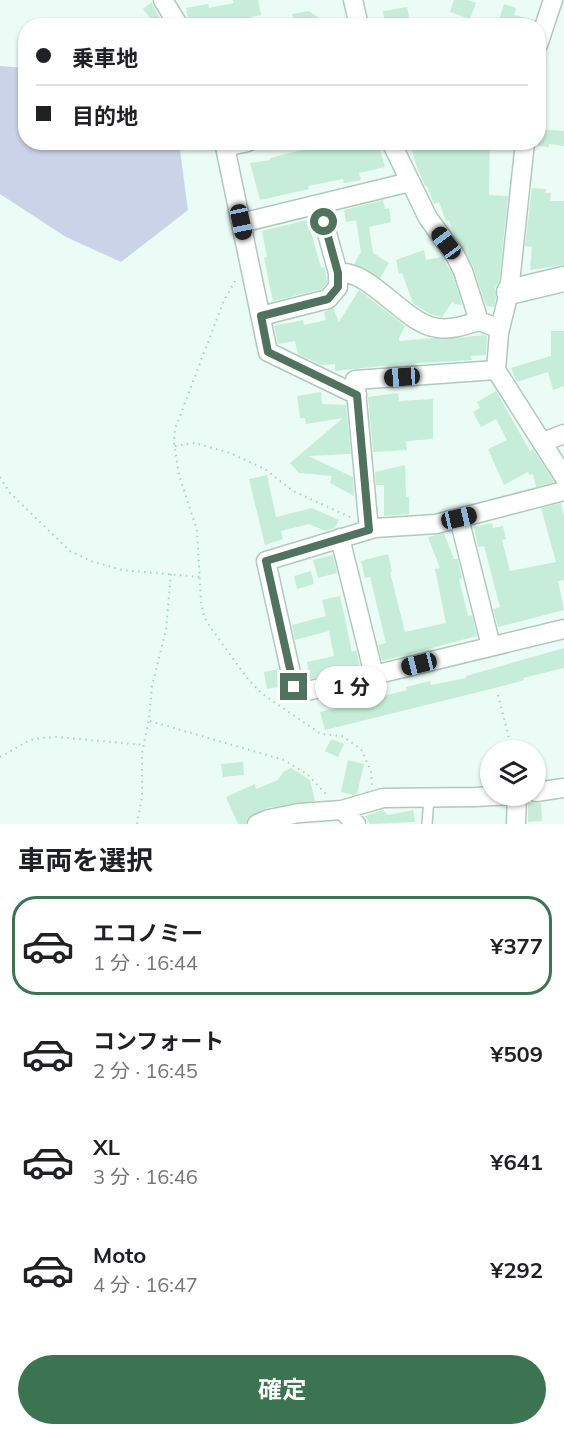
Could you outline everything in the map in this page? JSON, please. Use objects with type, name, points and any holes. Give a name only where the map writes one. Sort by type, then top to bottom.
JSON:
[{"type":"street","points":[[163,0],[174,18]]},
{"type":"street","points":[[353,0],[357,18]]},
{"type":"street","points":[[546,21],[553,0]]},
{"type":"street","points":[[226,150],[268,352],[357,395]]},
{"type":"street","points":[[395,150],[428,218],[455,255],[463,271],[479,321]]},
{"type":"street","points":[[524,150],[509,292],[500,329],[496,370],[564,477]]},
{"type":"street","points":[[241,222],[410,182]]},
{"type":"street","points":[[261,316],[328,299],[338,287],[338,273],[319,204]]},
{"type":"street","points":[[338,273],[345,272],[371,285],[410,316],[424,324],[437,328],[459,327],[479,321],[500,329]]},
{"type":"street","points":[[509,292],[564,279]]},
{"type":"street","points":[[368,526],[355,380],[496,370]]},
{"type":"street","points":[[543,442],[564,434]]},
{"type":"street","points":[[564,491],[436,524],[368,526],[340,538],[266,561],[294,687],[303,692],[564,629]]},
{"type":"street","points":[[459,518],[492,646]]},
{"type":"street","points":[[340,538],[374,675]]},
{"type":"street","points":[[546,791],[564,788]]},
{"type":"street","points":[[256,824],[299,813],[342,810],[383,798],[480,796]]},
{"type":"street","points":[[516,806],[516,824]]},
{"type":"street","points":[[342,810],[356,824]]},
{"type":"lane","points":[[427,824],[429,798]]},
{"type":"path","points":[[249,258],[223,303],[175,429],[174,442],[179,476],[197,530],[204,617],[247,678],[261,693],[321,734],[342,736],[361,749],[371,771],[373,800]]},
{"type":"path","points":[[175,446],[195,442],[230,453],[265,469],[293,491],[368,526]]},
{"type":"path","points":[[0,477],[15,499],[70,551],[91,561],[122,570],[200,577]]},
{"type":"path","points":[[137,824],[142,797],[144,744],[152,686],[166,630],[171,573]]},
{"type":"path","points":[[498,695],[509,740]]},
{"type":"path","points":[[149,720],[284,760],[307,774],[342,810]]},
{"type":"path","points":[[0,757],[30,740],[41,738],[57,737],[144,744]]},
{"type":"shaded area","points":[[0,66],[18,67],[18,150],[180,150],[188,210],[121,262],[66,237],[0,194]]},
{"type":"building","points":[[233,0],[258,0],[261,15],[251,18],[188,18],[186,8],[208,4],[209,8],[234,3]]},
{"type":"building","points":[[454,0],[476,3],[470,18],[450,12]]},
{"type":"building","points":[[152,2],[160,18],[150,18],[143,9]]},
{"type":"building","points":[[504,4],[516,8],[514,15],[527,18],[500,18]]},
{"type":"building","points":[[407,7],[409,18],[384,18],[383,11]]},
{"type":"building","points":[[309,11],[319,18],[293,18],[292,14]]},
{"type":"building","points":[[546,130],[564,131],[564,146],[549,144],[549,147],[546,147]]},
{"type":"building","points":[[303,150],[380,150],[385,167],[359,173],[361,180],[344,183],[343,179],[260,200],[250,163],[270,160],[270,158]]},
{"type":"building","points":[[412,150],[490,150],[489,195],[508,196],[499,282],[495,288],[494,307],[486,306],[473,266],[454,235],[449,220],[446,221],[439,202],[434,204]]},
{"type":"building","points":[[532,188],[546,189],[545,193],[551,193],[550,201],[564,201],[564,265],[530,270],[532,247],[525,246]]},
{"type":"building","points":[[383,200],[385,209],[389,208],[391,222],[369,227],[373,253],[389,263],[380,278],[354,264],[361,252],[356,220],[346,222],[344,210]]},
{"type":"building","points":[[311,219],[314,232],[311,232],[321,268],[325,267],[327,283],[322,289],[273,301],[264,258],[267,257],[262,231]]},
{"type":"building","points":[[424,250],[426,260],[442,257],[445,261],[453,275],[462,305],[454,304],[453,301],[442,317],[430,314],[413,303],[402,273],[399,274],[396,260]]},
{"type":"building","points":[[359,290],[405,326],[399,341],[483,335],[487,336],[486,355],[471,356],[472,360],[335,371],[335,364],[321,365],[298,354],[295,341],[278,344],[274,326],[303,320],[304,325],[326,320],[324,312],[333,308],[339,322]]},
{"type":"building","points":[[551,331],[564,331],[564,386],[553,390],[548,372],[517,382],[511,368],[551,356]]},
{"type":"building","points":[[496,391],[530,451],[533,449],[554,482],[536,487],[533,474],[530,475],[528,472],[504,485],[488,449],[507,440],[496,419],[481,427],[473,412],[480,408],[477,402]]},
{"type":"building","points":[[321,392],[322,404],[346,405],[351,454],[308,456],[353,477],[354,496],[330,483],[332,476],[299,473],[290,463],[343,418],[306,424],[305,418],[300,418],[297,396]]},
{"type":"building","points":[[398,393],[399,401],[433,399],[433,439],[406,441],[407,450],[373,452],[368,397]]},
{"type":"building","points":[[405,465],[409,514],[384,516],[384,485],[376,485],[375,472]]},
{"type":"building","points":[[267,475],[276,517],[312,508],[339,520],[335,528],[326,531],[309,524],[281,531],[283,539],[265,545],[249,479]]},
{"type":"building","points":[[561,503],[564,516],[564,580],[558,581],[564,610],[498,627],[493,609],[500,607],[484,546],[478,547],[474,527],[492,523],[493,528],[503,526],[506,539],[502,540],[510,571],[556,562],[541,508]]},
{"type":"building","points":[[444,533],[454,559],[458,559],[462,578],[459,579],[468,616],[472,615],[477,636],[382,661],[378,645],[386,643],[370,577],[365,578],[361,561],[388,554],[392,572],[390,572],[405,632],[446,623],[435,569],[440,568],[428,537]]},
{"type":"building","points":[[333,555],[337,573],[318,578],[313,560]]},
{"type":"building","points":[[311,571],[314,584],[297,589],[294,576]]},
{"type":"building","points":[[340,596],[352,652],[356,650],[360,667],[310,679],[307,662],[334,656],[329,631],[295,640],[292,625],[326,616],[322,600]]},
{"type":"building","points":[[564,648],[564,668],[523,678],[524,680],[503,686],[325,730],[320,712],[407,690],[406,687],[430,681],[431,685],[466,678],[466,676]]},
{"type":"building","points":[[279,669],[282,686],[267,689],[264,672]]},
{"type":"building","points":[[331,739],[344,744],[338,757],[325,751]]},
{"type":"building","points":[[348,760],[364,764],[357,794],[354,795],[341,792]]},
{"type":"building","points":[[243,762],[244,775],[223,777],[221,764]]},
{"type":"building","points":[[291,768],[310,780],[315,801],[267,808],[248,817],[246,824],[238,824],[226,797],[255,784],[256,789],[278,780],[283,772]]},
{"type":"building","points":[[528,806],[541,806],[542,821],[528,822]]},
{"type":"building","points":[[383,810],[388,815],[413,810],[415,822],[370,824],[365,816]]},
{"type":"route","points":[[294,687],[266,561],[369,530],[357,395],[268,352],[261,316],[328,299],[338,287],[338,273],[324,222]]}]
